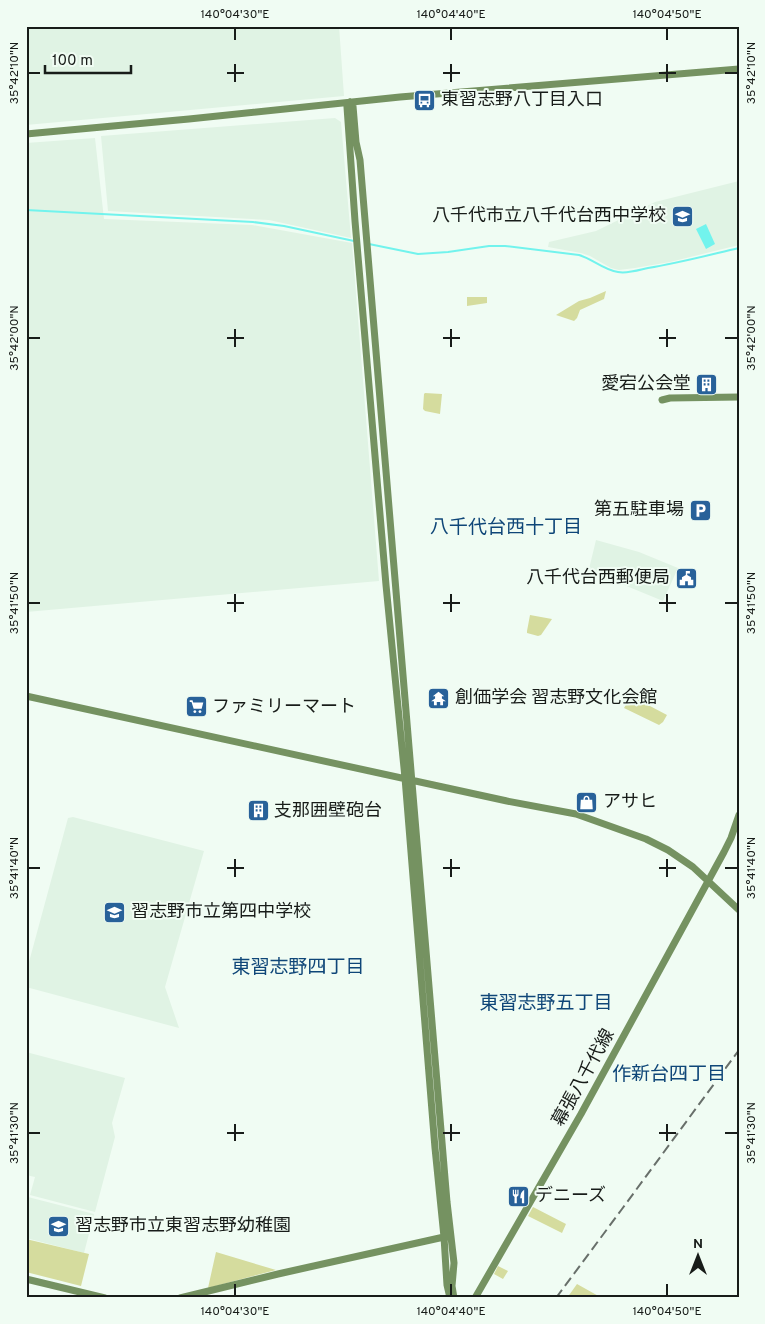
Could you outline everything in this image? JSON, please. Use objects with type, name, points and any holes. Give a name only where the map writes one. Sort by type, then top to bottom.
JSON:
[{"type":"street","points":[[26,134],[350,102],[739,69]]},
{"type":"street","points":[[350,102],[353,106],[356,142],[360,160],[409,779],[435,1148],[448,1237],[454,1264],[452,1290],[454,1298]]},
{"type":"street","points":[[662,400],[670,398],[739,397]]},
{"type":"street","points":[[26,696],[507,801],[556,810],[597,821],[646,839],[668,850],[693,867],[739,910]]},
{"type":"street","name":"幕張八千代線","points":[[475,1298],[567,1139],[708,882],[731,838],[739,815]]},
{"type":"street","points":[[180,1298],[296,1270],[448,1237]]},
{"type":"street","points":[[448,1237],[447,1285],[450,1298]]},
{"type":"street","points":[[26,1279],[105,1298]]},
{"type":"shaded area","points":[[26,26],[339,26],[344,96],[26,125]]},
{"type":"shaded area","points":[[335,118],[341,122],[351,238],[269,220],[108,211],[101,136]]},
{"type":"shaded area","points":[[95,138],[104,219],[252,225],[352,243],[379,581],[26,612],[26,143]]},
{"type":"shaded area","name":"八千代市立八千代台西中学校","points":[[739,181],[739,245],[670,262],[619,270],[581,253],[548,247],[549,242],[596,231],[655,202]]},
{"type":"shaded area","points":[[596,540],[639,552],[678,568],[663,601],[589,569]]},
{"type":"shaded area","name":"習志野市立第四中学校","points":[[73,817],[204,851],[165,987],[179,1028],[26,987],[26,973],[68,818]]},
{"type":"shaded area","points":[[26,1052],[125,1078],[112,1123],[115,1137],[95,1212],[30,1195],[35,1177],[26,1175]]},
{"type":"shaded area","name":"習志野市立東習志野幼稚園","points":[[28,1197],[94,1214],[84,1253],[26,1238],[26,1205]]},
{"type":"green space","points":[[606,291],[604,299],[580,310],[574,321],[556,315],[579,301]]},
{"type":"green space","points":[[467,297],[487,297],[487,303],[467,306]]},
{"type":"green space","points":[[425,393],[442,394],[440,414],[423,409]]},
{"type":"green space","points":[[530,615],[552,619],[541,635],[527,633]]},
{"type":"green space","points":[[631,696],[667,715],[663,722],[659,725],[624,708]]},
{"type":"green space","points":[[533,1207],[566,1224],[562,1233],[528,1216]]},
{"type":"green space","points":[[26,1239],[89,1254],[81,1286],[26,1272]]},
{"type":"green space","points":[[216,1252],[276,1270],[208,1288]]},
{"type":"green space","points":[[498,1266],[508,1271],[503,1279],[494,1274]]},
{"type":"green space","points":[[577,1284],[602,1298],[567,1298]]},
{"type":"water","points":[[706,224],[715,244],[706,249],[696,229]]},
{"type":"waterway","points":[[26,210],[253,222],[284,226],[354,241]]},
{"type":"waterway","points":[[369,244],[418,254],[505,246],[579,255],[613,271],[622,272],[633,272],[739,248]]},
{"type":"railway","points":[[556,1298],[739,1050]]},
{"type":"place","name":"東習志野八丁目入口","points":[[425,100]]},
{"type":"place","name":"八千代市立八千代台西中学校","points":[[682,216]]},
{"type":"place","name":"愛宕公会堂","points":[[707,384]]},
{"type":"place","name":"第五駐車場","points":[[700,510]]},
{"type":"place","name":"八千代台西郵便局","points":[[686,578]]},
{"type":"place","name":"創価学会 習志野文化会館","points":[[439,698]]},
{"type":"place","name":"ファミリーマート","points":[[196,707]]},
{"type":"place","name":"アサヒ","points":[[587,802]]},
{"type":"place","name":"支那囲壁砲台","points":[[258,811]]},
{"type":"place","name":"習志野市立第四中学校","points":[[115,912]]},
{"type":"place","name":"デニーズ","points":[[519,1196]]},
{"type":"place","name":"習志野市立東習志野幼稚園","points":[[59,1226]]},
{"type":"district","name":"八千代台西十丁目","points":[[506,528]]},
{"type":"district","name":"東習志野四丁目","points":[[298,968]]},
{"type":"district","name":"東習志野五丁目","points":[[546,1004]]},
{"type":"district","name":"作新台四丁目","points":[[669,1075]]}]
